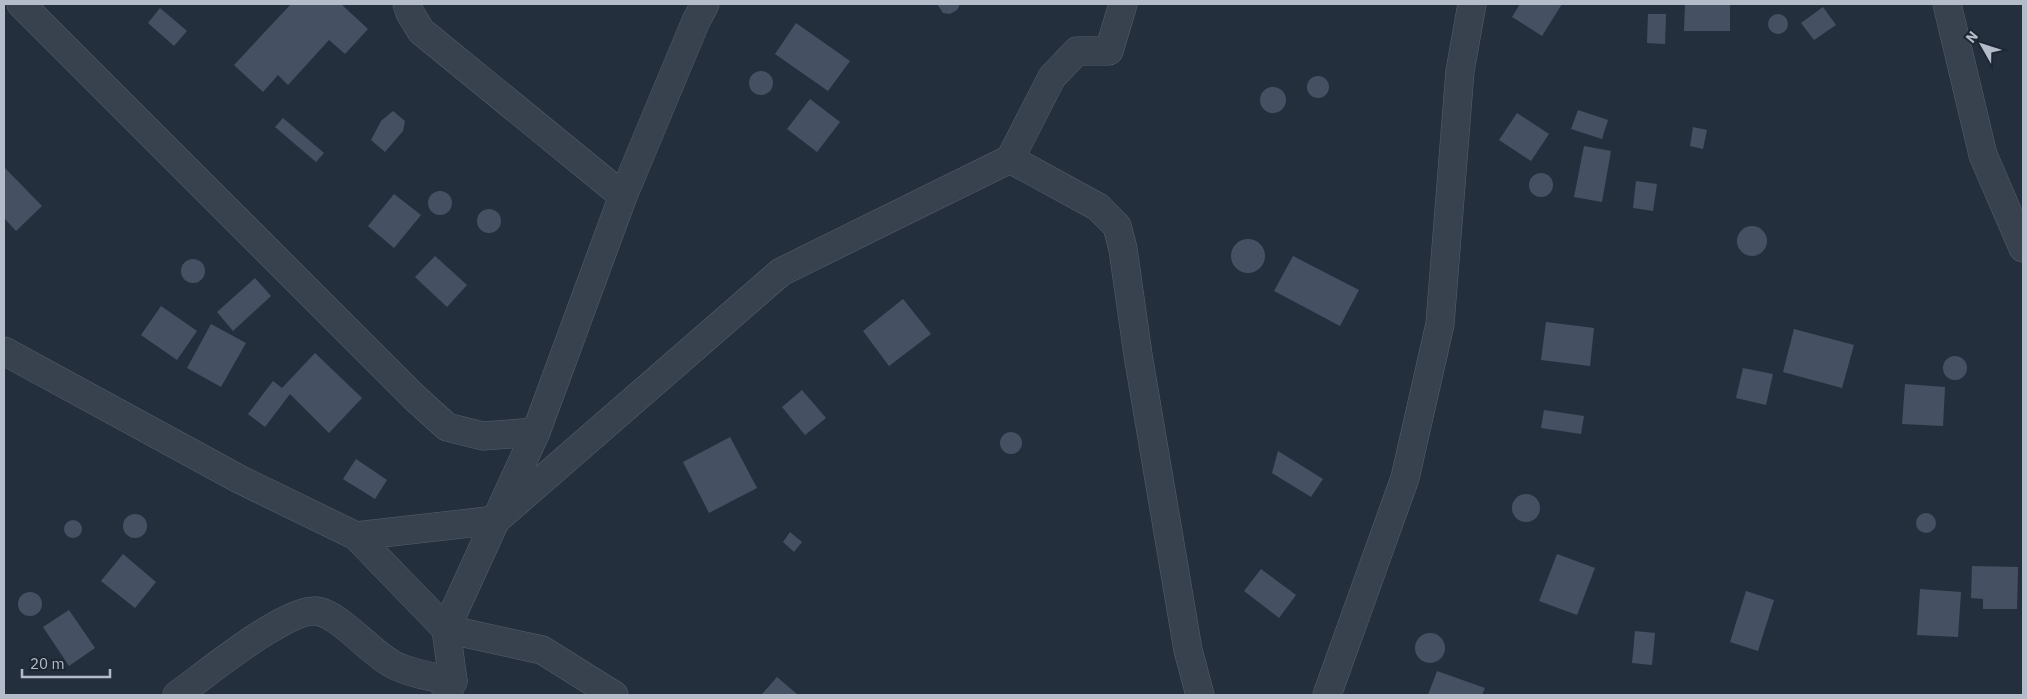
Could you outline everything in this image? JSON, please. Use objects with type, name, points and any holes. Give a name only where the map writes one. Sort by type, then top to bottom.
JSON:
[{"type":"street","points":[[21,4],[447,427],[484,436],[536,432]]},
{"type":"street","points":[[406,4],[421,31],[623,196]]},
{"type":"street","points":[[177,695],[272,627],[302,611],[318,611],[332,617],[394,665],[450,688],[446,630],[536,432],[623,196],[696,21],[705,4]]},
{"type":"street","points":[[356,536],[496,520],[781,272],[1010,159],[1052,77],[1078,51],[1109,51],[1123,4]]},
{"type":"street","points":[[1327,695],[1406,478],[1440,324],[1460,71],[1472,4]]},
{"type":"street","points":[[1947,4],[1984,155],[2023,248]]},
{"type":"street","points":[[1010,159],[1098,207],[1117,226],[1123,249],[1138,356],[1188,650],[1200,695]]},
{"type":"street","points":[[4,351],[239,479],[356,536],[446,630],[542,650],[614,695]]},
{"type":"building","points":[[291,4],[341,4],[368,29],[345,54],[329,40],[288,85],[278,75],[263,92],[234,65]]},
{"type":"building","points":[[937,4],[960,4],[957,10],[950,14],[943,13]]},
{"type":"building","points":[[1520,4],[1562,4],[1542,36],[1512,17]]},
{"type":"building","points":[[1685,4],[1730,4],[1730,31],[1684,31]]},
{"type":"building","points":[[1823,7],[1836,25],[1814,40],[1801,23]]},
{"type":"building","points":[[160,8],[187,31],[174,46],[148,23]]},
{"type":"building","points":[[1648,14],[1666,14],[1665,44],[1647,43]]},
{"type":"building","points":[[1778,14],[1785,17],[1788,24],[1785,31],[1778,34],[1771,31],[1768,24],[1771,17]]},
{"type":"building","points":[[796,23],[850,61],[828,91],[775,54]]},
{"type":"building","points":[[761,71],[769,75],[773,83],[769,91],[761,95],[753,91],[749,83],[753,75]]},
{"type":"building","points":[[1318,76],[1326,79],[1329,87],[1326,95],[1318,98],[1310,95],[1307,87],[1310,79]]},
{"type":"building","points":[[1273,87],[1282,91],[1286,100],[1282,109],[1273,113],[1264,109],[1260,100],[1264,91]]},
{"type":"building","points":[[810,99],[840,122],[817,152],[787,129]]},
{"type":"building","points":[[1578,110],[1608,120],[1602,139],[1571,129]]},
{"type":"building","points":[[393,111],[405,121],[403,131],[385,152],[371,140],[381,121]]},
{"type":"building","points":[[1517,113],[1549,134],[1531,161],[1499,140]]},
{"type":"building","points":[[283,118],[324,153],[316,162],[275,127]]},
{"type":"building","points":[[1693,127],[1707,130],[1703,149],[1690,146]]},
{"type":"building","points":[[1584,146],[1611,151],[1602,202],[1574,197]]},
{"type":"building","points":[[4,167],[42,206],[16,231],[4,218]]},
{"type":"building","points":[[1541,173],[1549,177],[1553,185],[1549,193],[1541,197],[1533,193],[1529,185],[1533,177]]},
{"type":"building","points":[[1636,181],[1657,184],[1653,211],[1633,208]]},
{"type":"building","points":[[440,191],[448,195],[452,203],[448,211],[440,215],[432,211],[428,203],[432,195]]},
{"type":"building","points":[[394,194],[421,215],[394,248],[368,226]]},
{"type":"building","points":[[489,209],[497,213],[501,221],[497,229],[489,233],[481,229],[477,221],[481,213]]},
{"type":"building","points":[[1752,226],[1758,227],[1766,235],[1766,247],[1758,255],[1752,256],[1746,255],[1738,247],[1737,241],[1738,235],[1746,227]]},
{"type":"building","points":[[1248,239],[1255,240],[1260,244],[1264,249],[1264,263],[1260,268],[1255,272],[1248,273],[1241,272],[1236,268],[1232,263],[1231,256],[1232,249],[1236,244],[1241,240]]},
{"type":"building","points":[[435,256],[467,285],[447,307],[415,277]]},
{"type":"building","points":[[1293,256],[1359,290],[1340,326],[1274,291]]},
{"type":"building","points":[[193,259],[201,263],[205,271],[201,279],[193,283],[185,279],[181,271],[185,263]]},
{"type":"building","points":[[255,278],[271,296],[233,331],[217,312]]},
{"type":"building","points":[[903,299],[931,334],[889,366],[863,331]]},
{"type":"building","points":[[161,306],[197,331],[177,360],[141,335]]},
{"type":"building","points":[[1546,322],[1594,328],[1590,366],[1541,360]]},
{"type":"building","points":[[211,324],[246,343],[221,387],[187,368]]},
{"type":"building","points":[[1794,329],[1854,345],[1842,388],[1783,372]]},
{"type":"building","points":[[315,353],[362,398],[329,433],[290,394],[265,427],[248,414],[273,381],[282,388]]},
{"type":"building","points":[[1955,356],[1964,359],[1967,368],[1964,377],[1955,380],[1946,377],[1943,368],[1946,359]]},
{"type":"building","points":[[1743,368],[1773,374],[1766,405],[1736,398]]},
{"type":"building","points":[[1905,384],[1945,387],[1943,426],[1902,424]]},
{"type":"building","points":[[802,390],[826,418],[805,435],[782,407]]},
{"type":"building","points":[[1544,410],[1584,416],[1581,434],[1541,428]]},
{"type":"building","points":[[1011,432],[1019,435],[1022,443],[1019,451],[1011,454],[1003,451],[1000,443],[1003,435]]},
{"type":"building","points":[[730,437],[757,488],[709,513],[683,462]]},
{"type":"building","points":[[1278,451],[1323,479],[1311,497],[1272,473]]},
{"type":"building","points":[[356,459],[387,480],[375,499],[343,479]]},
{"type":"building","points":[[1526,494],[1536,498],[1540,508],[1536,518],[1526,522],[1516,518],[1512,508],[1516,498]]},
{"type":"building","points":[[1922,513],[1930,513],[1936,519],[1936,527],[1930,533],[1922,533],[1916,527],[1916,519]]},
{"type":"building","points":[[135,514],[143,518],[147,526],[143,534],[135,538],[127,534],[123,526],[127,518]]},
{"type":"building","points":[[69,520],[77,520],[82,525],[80,536],[69,538],[64,533],[64,525]]},
{"type":"building","points":[[790,532],[802,542],[794,552],[783,542]]},
{"type":"building","points":[[123,554],[156,582],[135,608],[101,581]]},
{"type":"building","points":[[1557,554],[1595,568],[1577,615],[1539,601]]},
{"type":"building","points":[[1972,566],[2018,567],[2017,609],[1983,609],[1983,599],[1971,598]]},
{"type":"building","points":[[1261,569],[1296,595],[1279,618],[1244,591]]},
{"type":"building","points":[[1920,589],[1961,592],[1958,637],[1917,635]]},
{"type":"building","points":[[1746,591],[1774,600],[1758,651],[1730,642]]},
{"type":"building","points":[[30,592],[38,596],[42,604],[38,612],[30,616],[22,612],[18,604],[22,596]]},
{"type":"building","points":[[69,610],[95,648],[69,666],[43,627]]},
{"type":"building","points":[[1635,631],[1655,633],[1652,665],[1632,663]]},
{"type":"building","points":[[1430,633],[1441,637],[1445,648],[1441,659],[1430,663],[1419,659],[1415,648],[1419,637]]},
{"type":"building","points":[[1437,671],[1485,688],[1482,695],[1428,695]]},
{"type":"building","points":[[777,677],[798,695],[761,695]]}]
